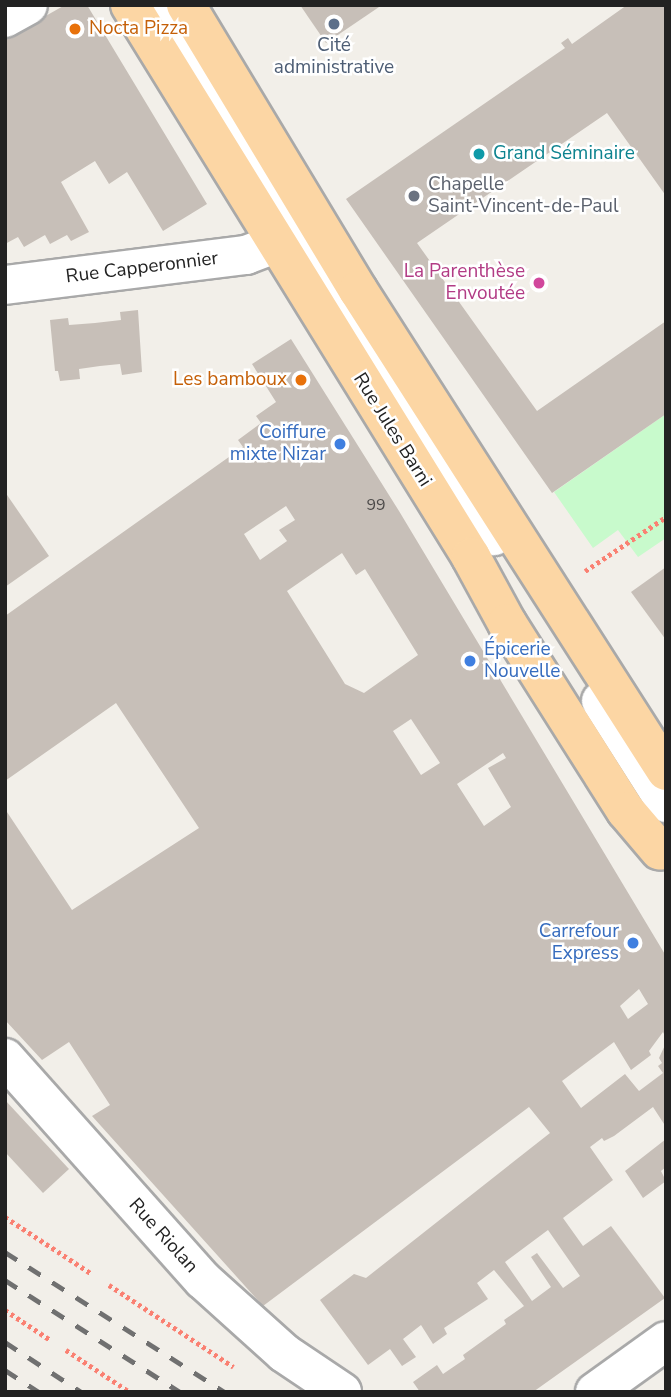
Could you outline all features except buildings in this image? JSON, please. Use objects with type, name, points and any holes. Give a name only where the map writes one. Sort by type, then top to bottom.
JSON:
[{"type":"main road","name":"Rue Jules Barni","points":[[130,5],[618,799],[664,848]]},
{"type":"main road","points":[[186,5],[358,290],[666,771]]},
{"type":"street","points":[[5,18],[28,5]]},
{"type":"street","points":[[158,5],[339,303],[579,664],[629,750],[666,803]]},
{"type":"street","name":"Rue Capperonnier","points":[[5,285],[246,256],[277,243]]},
{"type":"street","name":"Rue Riolan","points":[[5,1058],[203,1280],[284,1353],[342,1392]]},
{"type":"street","points":[[595,1392],[666,1341]]},
{"type":"path","points":[[550,593],[666,517]]},
{"type":"path","points":[[5,1217],[92,1275]]},
{"type":"path","points":[[109,1285],[236,1369]]},
{"type":"path","points":[[5,1310],[49,1339]]},
{"type":"path","points":[[66,1350],[130,1392]]},
{"type":"green space","points":[[666,414],[666,538],[638,557],[618,530],[593,548],[554,492]]},
{"type":"railway","points":[[5,1252],[225,1392]]},
{"type":"railway","points":[[5,1280],[180,1392]]},
{"type":"railway","points":[[5,1342],[81,1392]]},
{"type":"railway","points":[[5,1370],[39,1392]]},
{"type":"place","name":"Cité administrative","points":[[334,24]]},
{"type":"place","name":"Nocta Pizza","points":[[75,29]]},
{"type":"place","name":"Grand Séminaire","points":[[479,154]]},
{"type":"place","name":"Chapelle Saint-Vincent-de-Paul","points":[[414,196]]},
{"type":"place","name":"La Parenthèse Envoutée","points":[[539,283]]},
{"type":"place","name":"Les bamboux","points":[[301,380]]},
{"type":"place","name":"Coiffure mixte Nizar","points":[[340,444]]},
{"type":"place","name":"Épicerie Nouvelle","points":[[470,661]]},
{"type":"place","name":"Carrefour Express","points":[[633,943]]}]
